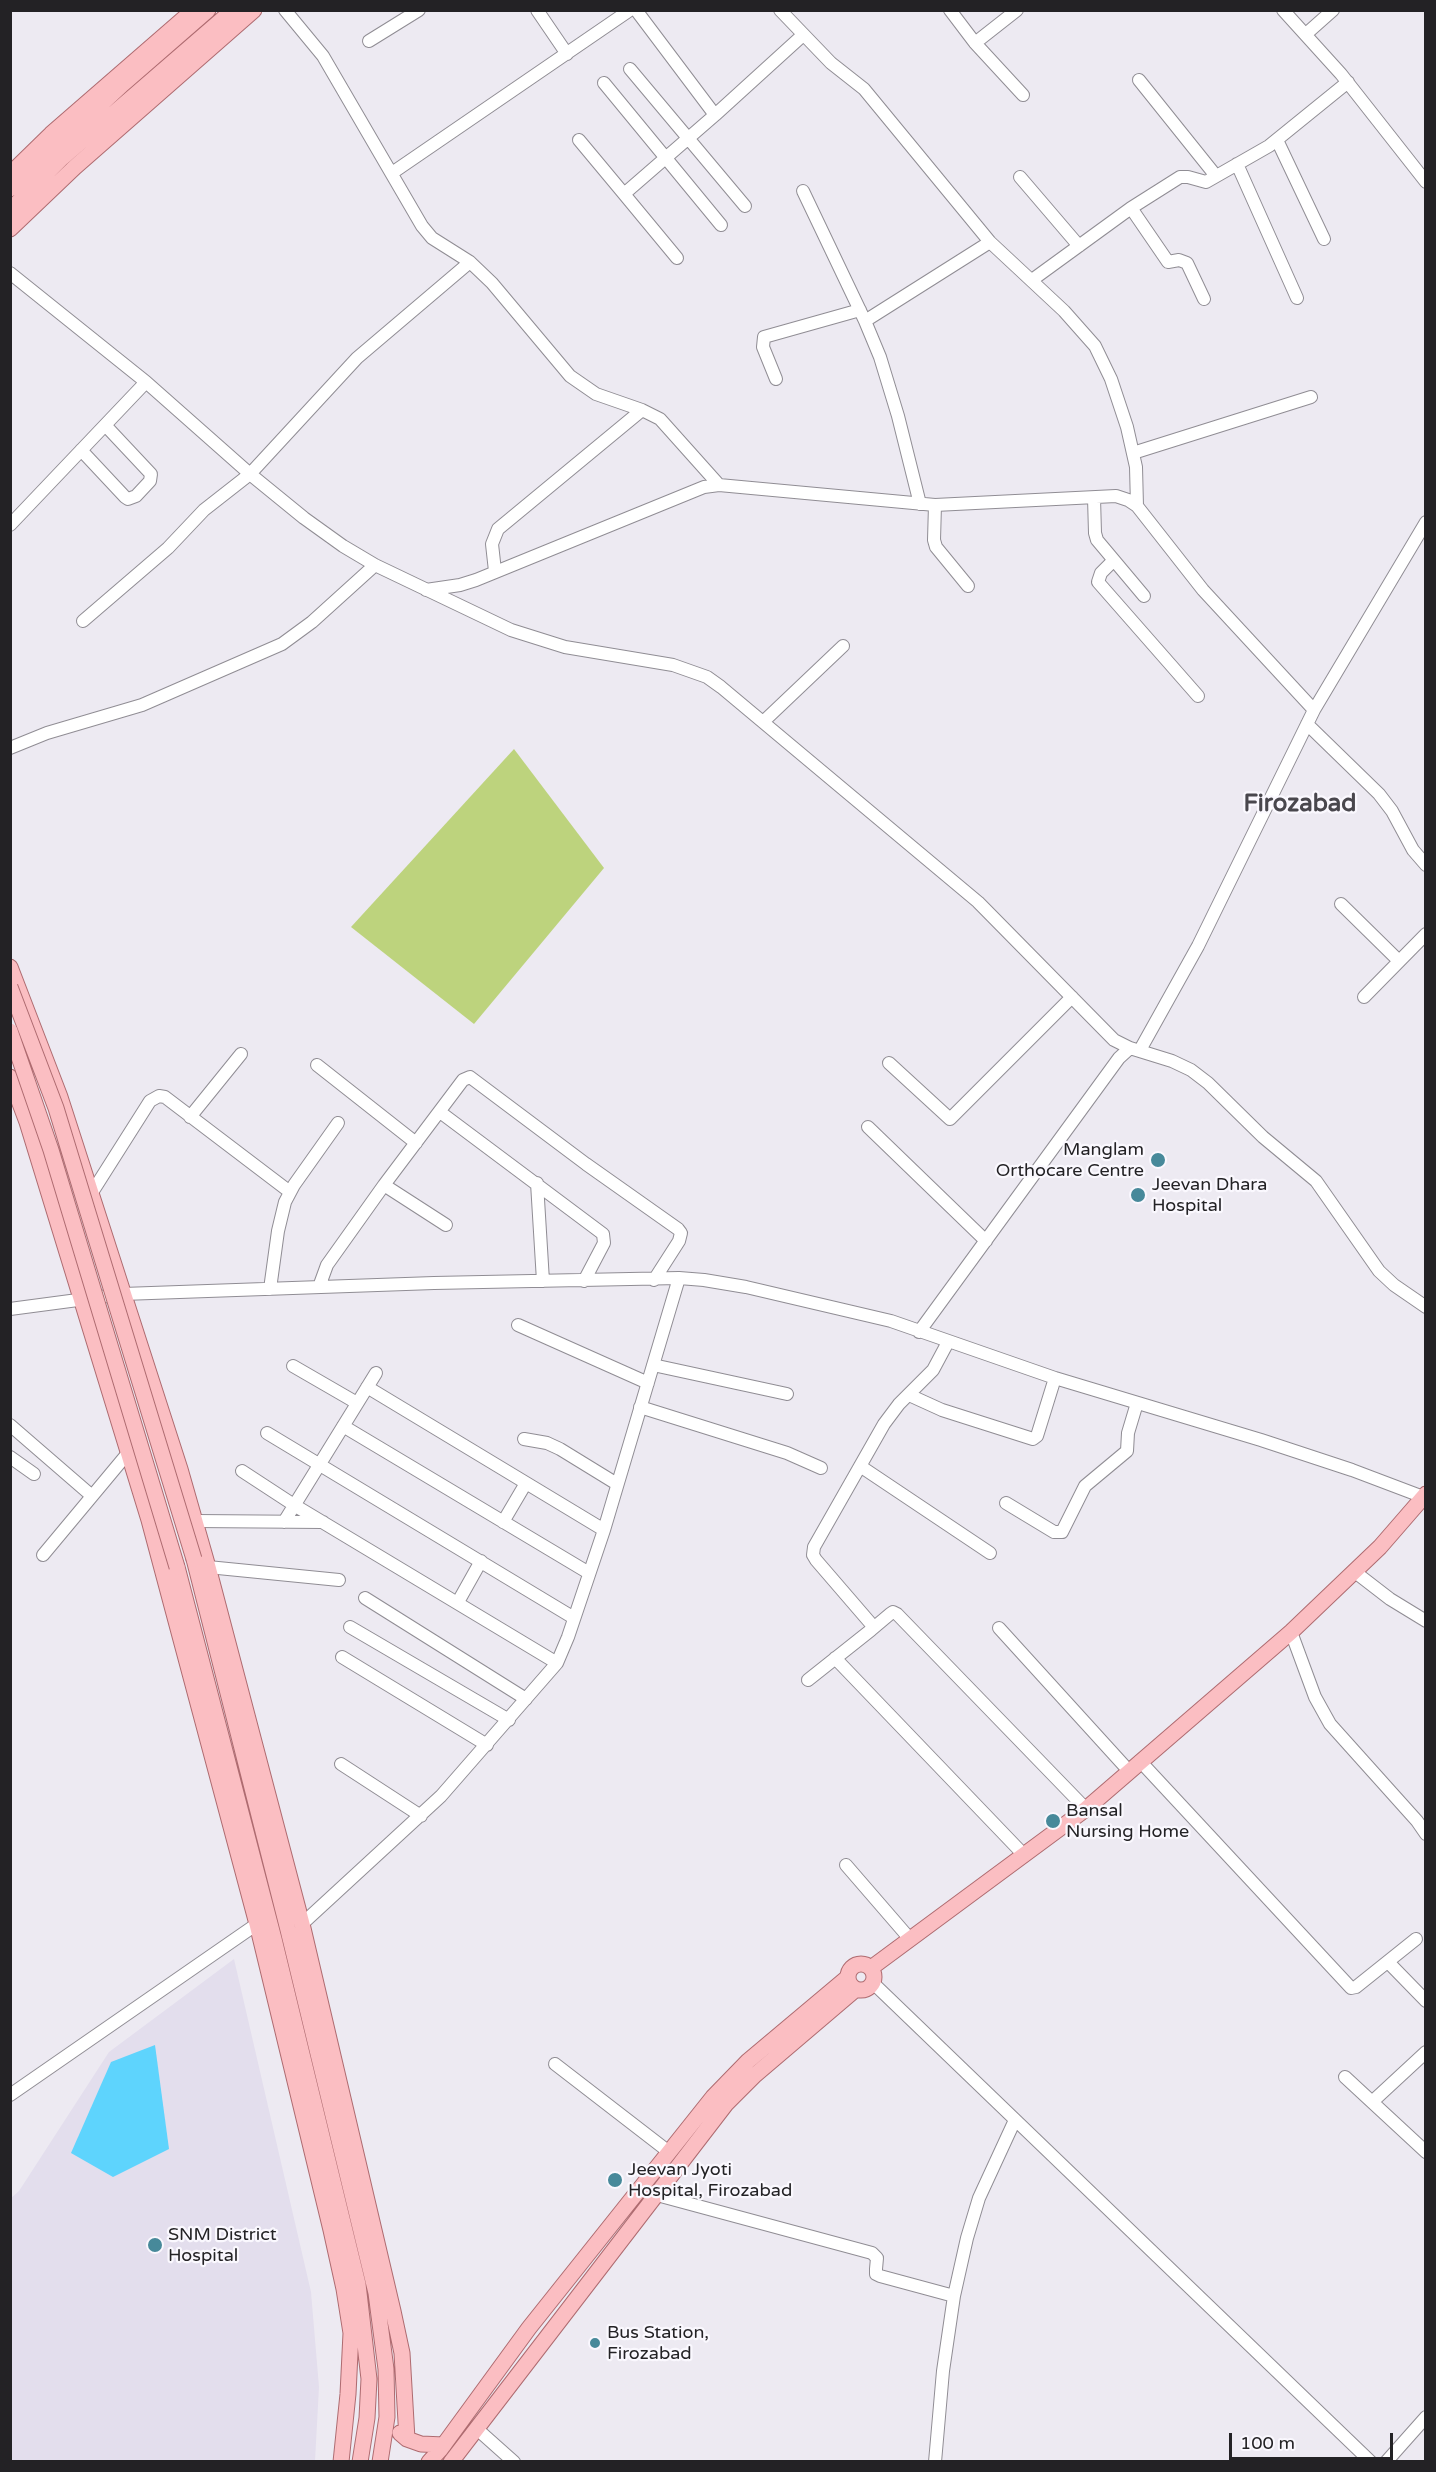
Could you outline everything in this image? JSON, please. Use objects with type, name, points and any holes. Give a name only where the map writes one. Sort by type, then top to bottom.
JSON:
[{"type":"main road","points":[[11,172],[193,10]]},
{"type":"main road","points":[[10,210],[157,65],[208,10]]},
{"type":"main road","points":[[10,189],[157,65],[233,10]]},
{"type":"main road","points":[[10,229],[75,167],[254,10]]},
{"type":"main road","points":[[10,967],[60,1097],[180,1469],[208,1567],[302,1924],[393,2311],[402,2353],[407,2439]]},
{"type":"main road","points":[[10,987],[56,1108],[194,1559],[288,1930],[376,2293],[386,2369],[387,2417],[380,2462]]},
{"type":"main road","points":[[10,1031],[51,1150],[177,1567],[271,1928],[358,2284],[369,2379],[367,2418],[360,2462]]},
{"type":"main road","points":[[10,1077],[27,1122],[128,1453],[170,1598],[257,1924],[344,2289],[351,2333],[347,2414],[341,2462]]},
{"type":"main road","points":[[852,1983],[867,1989],[872,1976],[910,1939],[1086,1809],[1291,1632],[1355,1572],[1425,1497]]},
{"type":"main road","points":[[852,1983],[851,1970],[856,1965],[864,1965],[872,1976]]},
{"type":"main road","points":[[429,2462],[444,2445],[529,2328],[713,2097],[742,2066],[852,1983]]},
{"type":"main road","points":[[451,2462],[740,2089],[852,1983]]},
{"type":"main road","points":[[570,2277],[584,2289]]},
{"type":"main road","points":[[387,2417],[407,2439],[421,2444],[444,2445]]},
{"type":"street","points":[[285,10],[323,56],[422,226],[432,238],[470,262],[492,283],[570,376],[596,394],[642,410],[660,419],[719,485]]},
{"type":"street","points":[[369,41],[405,14],[419,10]]},
{"type":"street","points":[[537,10],[567,54]]},
{"type":"street","points":[[392,173],[630,10]]},
{"type":"street","points":[[636,10],[716,115]]},
{"type":"street","points":[[780,10],[831,63],[856,82],[875,102],[990,242],[1083,331],[1104,361],[1127,427],[1137,483],[1137,506]]},
{"type":"street","points":[[950,10],[975,43],[1023,95]]},
{"type":"street","points":[[975,43],[1017,10]]},
{"type":"street","points":[[1283,10],[1348,82],[1425,182]]},
{"type":"street","points":[[1306,34],[1333,10]]},
{"type":"street","points":[[624,194],[664,157],[716,115],[803,34]]},
{"type":"street","points":[[630,69],[745,206]]},
{"type":"street","points":[[1138,80],[1216,176]]},
{"type":"street","points":[[1032,280],[1131,208],[1180,177],[1206,182],[1277,140],[1348,82]]},
{"type":"street","points":[[604,83],[721,225]]},
{"type":"street","points":[[579,140],[677,258]]},
{"type":"street","points":[[1277,140],[1324,239]]},
{"type":"street","points":[[1236,164],[1297,298]]},
{"type":"street","points":[[1020,177],[1079,246]]},
{"type":"street","points":[[803,190],[863,315],[880,357],[898,416],[920,504]]},
{"type":"street","points":[[1131,208],[1168,262],[1179,260],[1187,263],[1204,299]]},
{"type":"street","points":[[776,379],[763,347],[764,337],[863,315],[990,242]]},
{"type":"street","points":[[83,621],[162,554],[204,510],[250,474],[357,358],[470,262]]},
{"type":"street","points":[[10,273],[146,382],[250,474],[304,518],[375,565],[479,616],[542,641],[565,647],[656,661],[691,670],[721,687],[944,871],[1003,926],[1114,1040],[1172,1061],[1208,1083],[1263,1137],[1307,1172],[1333,1202],[1379,1271],[1425,1307]]},
{"type":"street","points":[[10,525],[146,382]]},
{"type":"street","points":[[1133,453],[1311,397]]},
{"type":"street","points":[[495,572],[492,544],[498,529],[642,410]]},
{"type":"street","points":[[81,450],[125,497],[128,499],[136,496],[150,481],[151,474],[105,425]]},
{"type":"street","points":[[426,590],[460,585],[691,491],[719,485],[935,505],[1116,496],[1137,506],[1203,591],[1314,710]]},
{"type":"street","points":[[1094,498],[1097,540],[1144,596]]},
{"type":"street","points":[[935,505],[934,540],[936,547],[968,586]]},
{"type":"street","points":[[919,1332],[1119,1058],[1135,1049],[1198,946],[1314,710],[1425,522]]},
{"type":"street","points":[[1113,561],[1101,573],[1098,582],[1198,696]]},
{"type":"street","points":[[10,748],[47,733],[142,705],[282,644],[312,622],[375,565]]},
{"type":"street","points":[[763,722],[843,646]]},
{"type":"street","points":[[1307,724],[1379,794],[1392,811],[1413,850],[1425,865]]},
{"type":"street","points":[[1341,904],[1399,962]]},
{"type":"street","points":[[1364,997],[1425,934]]},
{"type":"street","points":[[889,1063],[944,1116],[950,1119],[1072,997]]},
{"type":"street","points":[[190,1117],[241,1054]]},
{"type":"street","points":[[317,1065],[416,1143]]},
{"type":"street","points":[[319,1287],[327,1266],[384,1185],[463,1080],[474,1077],[568,1150],[678,1229],[681,1233],[679,1241],[654,1280]]},
{"type":"street","points":[[91,1194],[154,1097],[165,1098],[290,1192]]},
{"type":"street","points":[[440,1112],[603,1234],[604,1243],[584,1281]]},
{"type":"street","points":[[270,1289],[278,1231],[290,1192],[338,1123]]},
{"type":"street","points":[[868,1127],[986,1241]]},
{"type":"street","points":[[537,1184],[543,1281]]},
{"type":"street","points":[[384,1185],[446,1224]]},
{"type":"street","points":[[10,1309],[123,1294],[679,1278],[723,1283],[891,1321],[1055,1378],[1272,1444],[1425,1497]]},
{"type":"street","points":[[302,1924],[421,1816],[487,1745],[557,1663],[604,1530],[679,1278]]},
{"type":"street","points":[[518,1325],[648,1383]]},
{"type":"street","points":[[871,1630],[870,1621],[813,1555],[814,1547],[884,1424],[933,1370],[948,1342]]},
{"type":"street","points":[[653,1365],[787,1394]]},
{"type":"street","points":[[293,1366],[357,1403]]},
{"type":"street","points":[[284,1522],[376,1373]]},
{"type":"street","points":[[909,1395],[942,1410],[1033,1439],[1037,1436],[1055,1378]]},
{"type":"street","points":[[367,1387],[604,1530]]},
{"type":"street","points":[[1006,1503],[1054,1532],[1062,1532],[1086,1486],[1127,1451],[1128,1433],[1137,1403]]},
{"type":"street","points":[[640,1407],[787,1453],[821,1467]]},
{"type":"street","points":[[10,1425],[92,1496]]},
{"type":"street","points":[[343,1426],[589,1573]]},
{"type":"street","points":[[267,1433],[574,1618]]},
{"type":"street","points":[[524,1439],[553,1445],[617,1484]]},
{"type":"street","points":[[43,1555],[128,1453]]},
{"type":"street","points":[[10,1457],[34,1474]]},
{"type":"street","points":[[860,1466],[990,1553]]},
{"type":"street","points":[[242,1471],[294,1505],[557,1663]]},
{"type":"street","points":[[503,1522],[526,1483]]},
{"type":"street","points":[[195,1521],[325,1522]]},
{"type":"street","points":[[458,1602],[481,1562]]},
{"type":"street","points":[[208,1567],[339,1580]]},
{"type":"street","points":[[1355,1572],[1390,1599],[1425,1621]]},
{"type":"street","points":[[365,1598],[526,1699]]},
{"type":"street","points":[[808,1680],[893,1612],[1086,1809]]},
{"type":"street","points":[[350,1627],[509,1720]]},
{"type":"street","points":[[999,1628],[1351,1988],[1356,1987],[1416,1939]]},
{"type":"street","points":[[1291,1632],[1315,1697],[1326,1719],[1425,1833]]},
{"type":"street","points":[[342,1657],[487,1745]]},
{"type":"street","points":[[836,1658],[1024,1856]]},
{"type":"street","points":[[341,1764],[421,1816]]},
{"type":"street","points":[[846,1865],[910,1939]]},
{"type":"street","points":[[10,2095],[257,1924]]},
{"type":"street","points":[[1388,1962],[1425,2001]]},
{"type":"street","points":[[872,1976],[1015,2120],[1371,2462]]},
{"type":"street","points":[[1372,2102],[1425,2052]]},
{"type":"street","points":[[555,2064],[669,2152]]},
{"type":"street","points":[[1345,2077],[1425,2152]]},
{"type":"street","points":[[935,2462],[954,2296],[967,2238],[979,2198],[1015,2120]]},
{"type":"street","points":[[657,2195],[872,2253],[877,2258],[876,2274],[954,2296]]},
{"type":"street","points":[[1386,2462],[1425,2420]]},
{"type":"street","points":[[477,2429],[514,2462]]},
{"type":"shaded area","name":"SNM District Hospital","points":[[234,1959],[311,2292],[319,2387],[315,2461],[11,2461],[10,2199],[19,2191],[109,2052]]},
{"type":"green space","points":[[514,749],[604,868],[474,1024],[351,927]]},
{"type":"water","points":[[155,2045],[169,2149],[113,2177],[71,2153],[111,2062]]},
{"type":"place","name":"Manglam Orthocare Centre","points":[[1158,1160]]},
{"type":"place","name":"Jeevan Dhara Hospital","points":[[1138,1195]]},
{"type":"place","name":"Bansal Nursing Home","points":[[1053,1821]]},
{"type":"place","name":"Jeevan Jyoti Hospital, Firozabad","points":[[615,2180]]},
{"type":"place","name":"SNM District Hospital","points":[[155,2245]]},
{"type":"place","name":"Bus Station, Firozabad","points":[[595,2343]]},
{"type":"district","name":"Firozabad","points":[[1300,805]]}]
